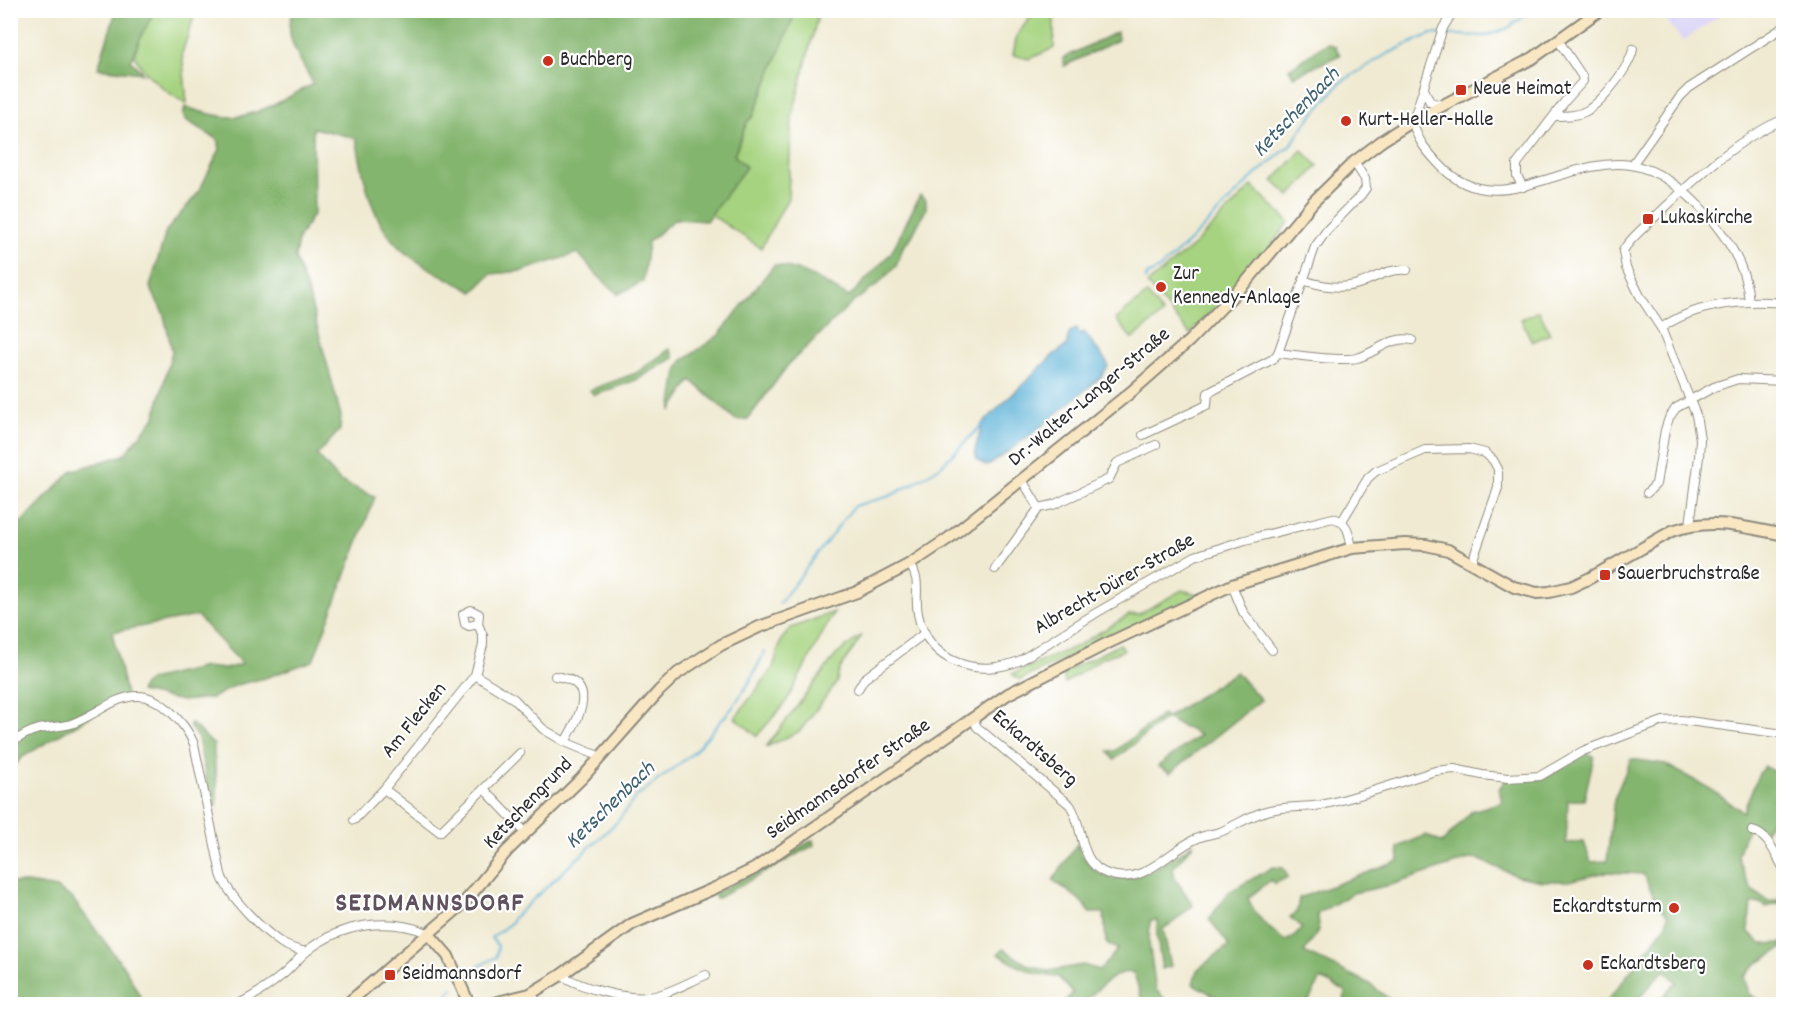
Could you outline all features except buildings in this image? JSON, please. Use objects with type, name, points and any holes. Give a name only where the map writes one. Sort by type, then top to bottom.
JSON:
[{"type":"street","points":[[1454,10],[1443,28],[1413,121],[1415,133],[1421,144],[1452,176],[1479,188],[1498,191],[1523,187],[1591,166],[1632,165],[1647,169],[1684,190],[1712,220],[1730,245],[1745,279],[1749,302]]},
{"type":"street","points":[[1413,121],[1517,67],[1600,10]]},
{"type":"street","points":[[1632,165],[1680,97],[1689,88],[1784,27]]},
{"type":"street","points":[[1523,187],[1517,176],[1517,164],[1583,81],[1558,40]]},
{"type":"street","points":[[1555,116],[1578,114],[1595,104],[1628,63],[1633,50]]},
{"type":"street","points":[[1424,87],[1430,102],[1444,105]]},
{"type":"street","points":[[1690,525],[1700,439],[1696,415],[1661,328],[1640,296],[1626,268],[1623,251],[1628,243],[1732,147],[1784,118]]},
{"type":"street","name":"Dr.-Walter-Langer-Straße","points":[[742,635],[857,592],[910,564],[949,538],[1131,392],[1189,341],[1246,281],[1312,202],[1354,162],[1413,121]]},
{"type":"street","points":[[1143,435],[1207,405],[1208,393],[1269,362],[1278,353],[1315,248],[1327,230],[1366,188],[1365,179],[1354,162]]},
{"type":"street","points":[[1303,280],[1314,284],[1349,286],[1389,270],[1407,270]]},
{"type":"street","points":[[1661,328],[1681,316],[1699,310],[1749,302],[1784,302]]},
{"type":"street","points":[[1278,353],[1349,359],[1362,356],[1402,337],[1412,340]]},
{"type":"street","points":[[1647,493],[1656,484],[1669,417],[1676,408],[1722,384],[1738,379],[1784,381]]},
{"type":"street","points":[[995,569],[1039,508],[1053,505],[1109,479],[1117,464],[1156,445]]},
{"type":"street","points":[[1352,548],[1348,530],[1342,521],[1368,478],[1376,471],[1425,450],[1474,449],[1485,453],[1492,460],[1499,478],[1498,488],[1472,562]]},
{"type":"street","points":[[1022,480],[1039,508]]},
{"type":"street","name":"Albrecht-Dürer-Straße","points":[[910,564],[917,574],[918,613],[925,633],[937,649],[952,661],[982,669],[1000,667],[1021,660],[1096,613],[1195,556],[1274,532],[1333,518],[1342,521]]},
{"type":"street","name":"Seidmannsdorfer Straße","points":[[490,1005],[531,994],[632,924],[754,869],[1021,687],[1232,585],[1352,548],[1389,544],[1426,545],[1448,550],[1514,587],[1537,593],[1560,591],[1590,578],[1672,531],[1690,525],[1710,522],[1732,524],[1784,535]]},
{"type":"street","points":[[1232,585],[1243,612],[1272,650]]},
{"type":"street","points":[[478,624],[483,636],[483,645],[475,675],[514,699],[543,729],[565,742],[601,757]]},
{"type":"street","points":[[858,689],[864,679],[925,633]]},
{"type":"street","name":"Ketschengrund","points":[[347,1005],[470,896],[507,851],[601,757],[631,721],[678,673],[692,662],[742,635]]},
{"type":"street","name":"Am Flecken","points":[[354,820],[384,789],[475,675]]},
{"type":"street","points":[[555,676],[567,677],[576,682],[581,691],[583,703],[581,714],[565,742]]},
{"type":"street","points":[[10,744],[38,729],[76,722],[118,700],[134,696],[148,696],[160,702],[184,725],[194,744],[221,874],[233,896],[285,946],[306,952]]},
{"type":"street","name":"Eckardtsberg","points":[[973,718],[977,727],[1071,804],[1079,820],[1081,839],[1089,859],[1094,866],[1114,876],[1130,876],[1145,872],[1161,864],[1198,838],[1219,832],[1258,813],[1273,809],[1319,805],[1435,771],[1454,770],[1508,778],[1540,776],[1583,751],[1663,721],[1681,720],[1784,734]]},
{"type":"street","name":"Am Flecken","points":[[384,789],[440,832],[520,753]]},
{"type":"street","points":[[484,789],[526,833]]},
{"type":"street","points":[[1752,831],[1764,837],[1784,869]]},
{"type":"street","points":[[239,1005],[282,976],[306,952],[335,934],[368,924],[398,924],[428,933],[448,956],[469,1005]]},
{"type":"street","points":[[561,975],[580,984],[642,998],[666,992],[706,975]]},
{"type":"street","points":[[531,994],[540,1005]]},
{"type":"shaded area","points":[[1664,11],[1726,11],[1683,41],[1661,13]]},
{"type":"green space","points":[[116,11],[155,11],[131,61],[143,73],[98,68]]},
{"type":"green space","points":[[155,11],[196,11],[182,53],[187,103],[156,82],[136,59],[138,42]]},
{"type":"green space","points":[[294,11],[796,11],[753,116],[747,122],[734,155],[746,167],[706,221],[675,219],[648,242],[643,282],[618,294],[578,253],[522,271],[491,274],[473,292],[431,270],[395,244],[377,217],[366,186],[356,138],[313,128],[314,213],[298,239],[295,258],[309,296],[341,416],[340,430],[317,455],[340,481],[375,497],[313,661],[265,678],[236,685],[212,698],[182,701],[140,692],[150,680],[205,667],[225,669],[242,664],[197,616],[112,632],[126,695],[21,758],[11,771],[11,533],[72,471],[124,455],[155,417],[172,351],[164,315],[150,287],[166,231],[198,193],[220,149],[218,140],[186,120],[183,115],[185,107],[220,116],[241,116],[273,105],[313,84],[291,39],[290,21]]},
{"type":"green space","points":[[796,11],[819,11],[792,117],[788,198],[761,248],[710,214],[746,167],[734,155],[747,122],[753,116]]},
{"type":"green space","points":[[1035,11],[1054,11],[1054,48],[1029,59],[1013,55],[1017,35]]},
{"type":"green space","points":[[1117,32],[1118,40],[1064,66],[1063,58]]},
{"type":"green space","points":[[1327,43],[1335,46],[1340,55],[1294,76],[1289,69]]},
{"type":"green space","points":[[1302,150],[1318,166],[1290,196],[1273,181]]},
{"type":"green space","points":[[1252,186],[1289,222],[1263,256],[1260,253],[1238,278],[1241,281],[1190,334],[1147,284],[1195,244]]},
{"type":"green space","points":[[920,195],[926,200],[926,209],[912,236],[903,247],[896,266],[877,285],[852,303],[788,365],[748,419],[736,420],[691,380],[671,411],[677,371],[682,361],[719,335],[774,265],[804,273],[849,297],[891,253]]},
{"type":"green space","points":[[1147,294],[1163,314],[1132,339],[1116,319]]},
{"type":"green space","points":[[1539,311],[1550,334],[1532,342],[1521,319]]},
{"type":"green space","points":[[670,349],[674,358],[636,380],[594,395],[590,390],[636,373]]},
{"type":"green space","points":[[1182,590],[1200,595],[1020,680],[1012,674],[1077,646],[1129,615],[1139,614]]},
{"type":"green space","points":[[834,612],[786,702],[757,736],[735,718],[773,668],[781,640],[791,628]]},
{"type":"green space","points":[[862,635],[843,664],[837,682],[800,731],[766,747],[836,655]]},
{"type":"green space","points":[[1120,644],[1124,650],[1102,658],[1065,683],[1063,673]]},
{"type":"green space","points":[[1236,672],[1261,700],[1170,773],[1158,766],[1200,735],[1166,718]]},
{"type":"green space","points":[[1163,714],[1166,718],[1114,760],[1108,751],[1115,751]]},
{"type":"green space","points":[[191,723],[214,745],[216,806],[211,806],[198,738],[189,726]]},
{"type":"green space","points":[[1583,752],[1594,756],[1584,800],[1568,800],[1566,843],[1584,842],[1591,862],[1607,861],[1614,799],[1631,759],[1665,764],[1712,790],[1743,812],[1764,766],[1783,777],[1783,804],[1765,830],[1759,827],[1747,829],[1738,855],[1753,891],[1770,902],[1783,898],[1783,902],[1767,907],[1760,903],[1751,904],[1748,931],[1761,944],[1783,943],[1783,948],[1756,964],[1744,977],[1749,993],[1763,1004],[1670,1004],[1663,996],[1677,982],[1664,970],[1634,1004],[1605,1004],[1666,925],[1668,915],[1658,905],[1643,874],[1606,872],[1569,881],[1542,881],[1517,876],[1480,860],[1469,859],[1391,885],[1353,893],[1317,914],[1318,930],[1304,952],[1368,983],[1396,1004],[1344,1004],[1345,991],[1321,979],[1307,1004],[1229,1004],[1193,984],[1197,970],[1229,945],[1209,919],[1229,892],[1273,867],[1283,868],[1288,877],[1274,884],[1271,880],[1248,898],[1259,917],[1285,941],[1294,937],[1302,928],[1290,917],[1297,912],[1299,898],[1399,861],[1398,847],[1426,835],[1442,843],[1472,811],[1502,802],[1499,789],[1506,779],[1539,779],[1550,776]]},
{"type":"green space","points":[[813,840],[814,845],[716,899],[714,894]]},
{"type":"green space","points":[[1194,843],[1173,868],[1175,878],[1193,905],[1163,929],[1171,966],[1162,969],[1157,920],[1150,921],[1149,943],[1156,990],[1170,1004],[1146,1004],[1142,1000],[1134,973],[1127,972],[1113,977],[1082,1004],[1062,1004],[1073,993],[1058,977],[1026,970],[998,954],[1003,949],[1028,965],[1048,971],[1083,965],[1100,970],[1118,949],[1106,943],[1104,913],[1090,913],[1078,899],[1053,880],[1077,844],[1088,863],[1100,874],[1115,878],[1131,877],[1147,872]]},
{"type":"green space","points":[[10,883],[27,883],[56,888],[72,898],[126,970],[144,1004],[11,1004]]},
{"type":"water","points":[[1077,329],[1080,334],[1084,332],[1107,362],[1108,366],[1101,377],[1037,430],[991,464],[986,466],[977,460],[975,450],[982,424],[1052,356],[1067,345],[1070,333]]},
{"type":"waterway","name":"Ketschenbach","points":[[1145,280],[1147,275],[1159,269],[1189,242],[1255,175],[1291,145],[1304,125],[1341,82],[1387,54],[1431,34],[1485,36],[1508,28],[1532,10]]},
{"type":"waterway","name":"Ketschenbach","points":[[779,604],[854,506],[890,496],[916,482],[941,466],[983,424]]},
{"type":"waterway","name":"Ketschenbach","points":[[478,967],[496,957],[498,946],[491,938],[512,922],[512,919],[618,821],[635,798],[692,754],[733,707],[749,683],[765,651]]},
{"type":"waterway","name":"Ketschenbach","points":[[436,1004],[453,988]]},
{"type":"place","name":"Buchberg","points":[[548,61]]},
{"type":"place","name":"Neue Heimat","points":[[1461,90]]},
{"type":"place","name":"Kurt-Heller-Halle","points":[[1346,121]]},
{"type":"place","name":"Lukaskirche","points":[[1648,219]]},
{"type":"place","name":"Zur Kennedy-Anlage","points":[[1161,287]]},
{"type":"place","name":"Sauerbruchstraße","points":[[1605,575]]},
{"type":"place","name":"Eckardtsturm","points":[[1674,908]]},
{"type":"place","name":"Eckardtsberg","points":[[1588,965]]},
{"type":"place","name":"Seidmannsdorf","points":[[390,975]]},
{"type":"district","name":"SEIDMANNSDORF","points":[[430,904]]}]
